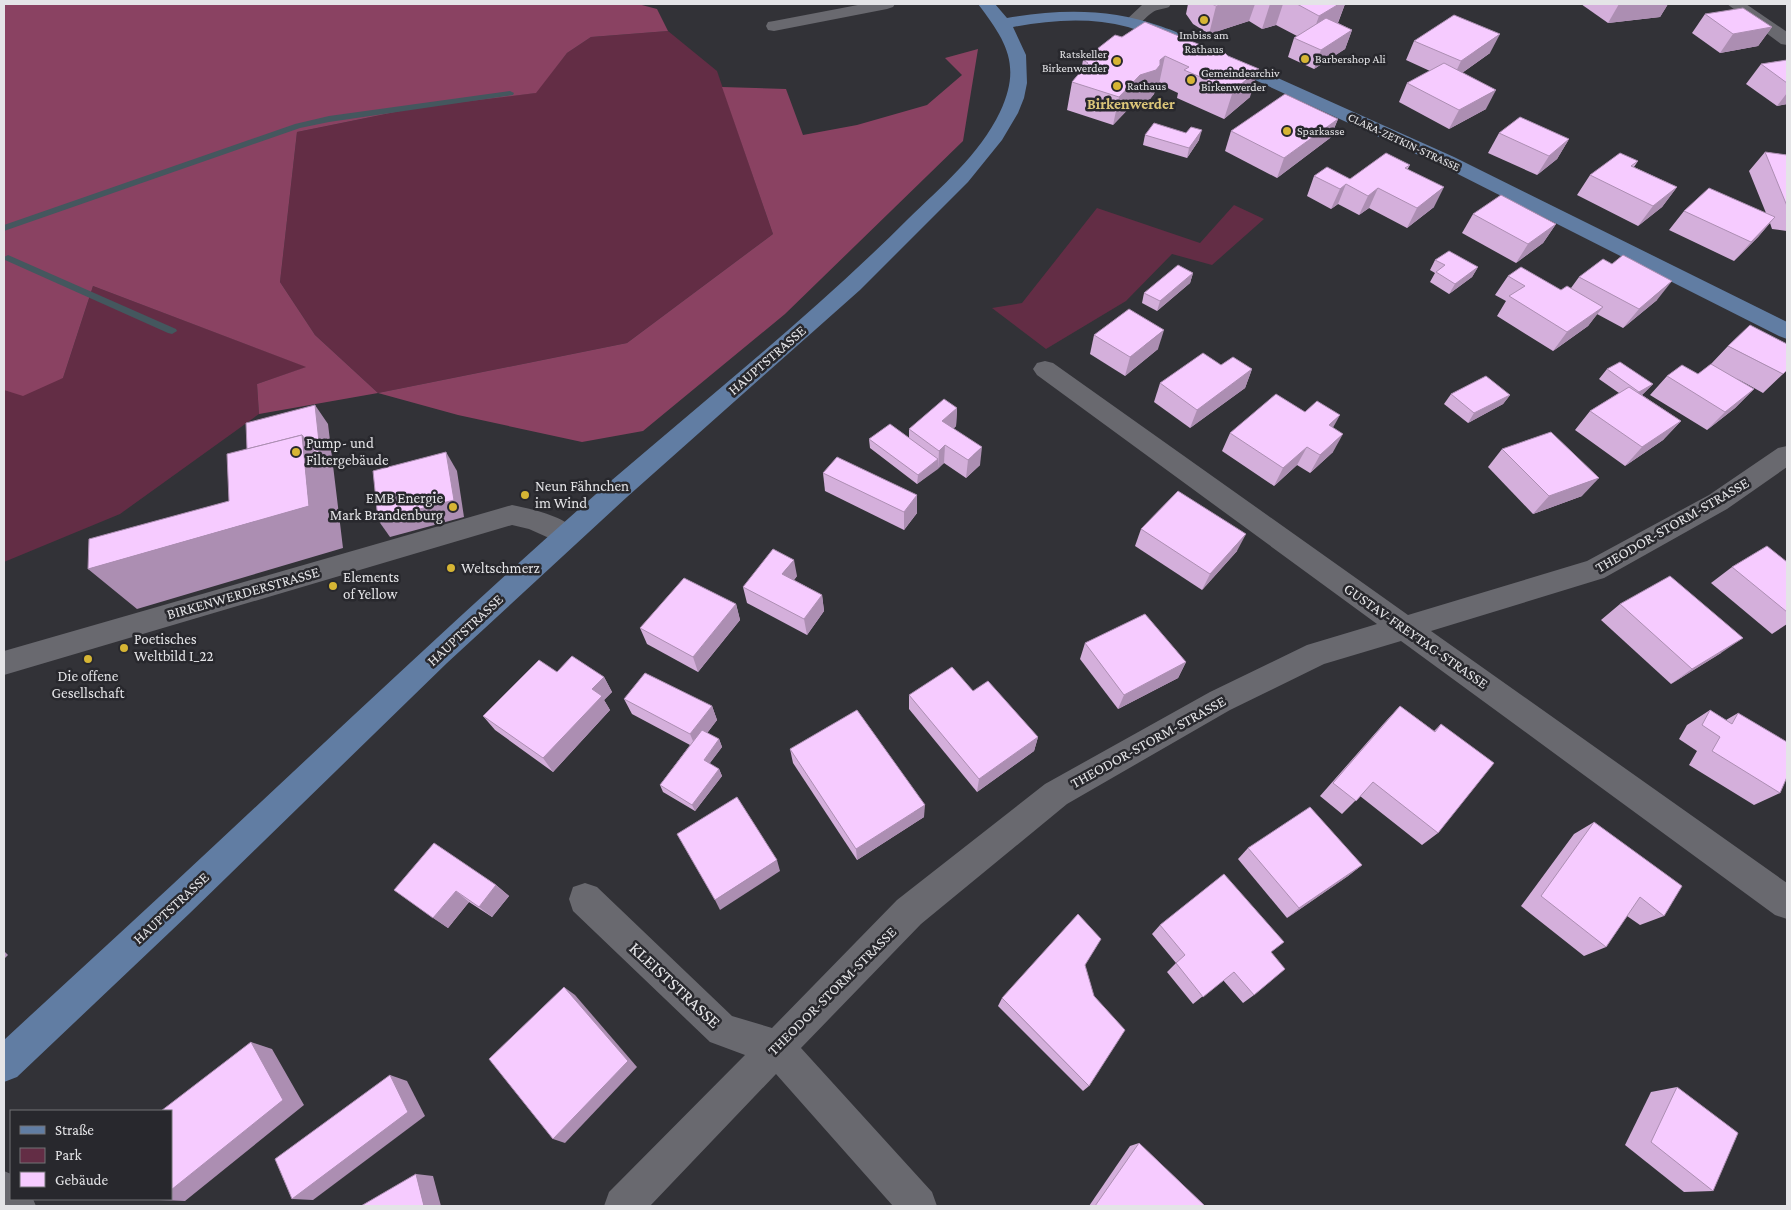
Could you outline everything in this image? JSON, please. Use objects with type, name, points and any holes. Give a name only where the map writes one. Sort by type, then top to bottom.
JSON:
[{"type":"main road","name":"CLARA-ZETKIN-STRASSE","points":[[995,13],[1036,17],[1073,14],[1112,17],[1132,22],[1200,48],[1447,161],[1787,332]]},
{"type":"main road","name":"HAUPTSTRASSE","points":[[4,1064],[202,880],[376,711],[567,536],[877,264],[965,174],[1003,124],[1016,93],[1019,75],[1018,58],[1013,39],[995,13]]},
{"type":"street","points":[[774,26],[887,4]]},
{"type":"street","points":[[1132,22],[1148,8],[1163,4]]},
{"type":"street","points":[[1735,4],[1787,40]]},
{"type":"street","name":"GUSTAV-FREYTAG-STRASSE","points":[[1045,369],[1787,903]]},
{"type":"street","name":"THEODOR-STORM-STRASSE","points":[[623,1206],[909,912],[1056,794],[1137,746],[1220,701],[1308,659],[1405,627],[1594,570],[1718,502],[1787,455]]},
{"type":"street","name":"BIRKENWERDERSTRASSE","points":[[4,662],[512,515],[535,520],[567,536]]},
{"type":"street","name":"KLEISTSTRASSE","points":[[585,899],[722,1030],[776,1047]]},
{"type":"street","points":[[776,1047],[918,1206]]},
{"type":"green space","points":[[668,31],[717,71],[773,234],[627,343],[378,393],[315,335],[280,282],[297,132],[420,107],[535,93],[567,53],[591,37]]},
{"type":"green space","points":[[1234,205],[1264,219],[1212,265],[1172,254],[1126,301],[1046,349],[992,308],[1022,303],[1097,208],[1200,243]]},
{"type":"green space","points":[[93,286],[307,367],[257,384],[259,414],[120,514],[4,562],[4,390],[63,378]]},
{"type":"shaded area","points":[[4,4],[638,4],[657,9],[668,31],[591,37],[567,53],[536,93],[420,107],[297,132],[280,282],[315,335],[378,393],[259,414],[257,384],[306,367],[93,286],[63,378],[23,396],[4,390]]},
{"type":"shaded area","points":[[978,49],[963,141],[785,314],[643,431],[582,442],[458,415],[378,393],[627,343],[773,234],[722,87],[786,89],[803,135],[857,125],[927,105],[962,75],[945,58]]},
{"type":"building","points":[[1297,4],[1339,4],[1319,16]]},
{"type":"building","points":[[1743,8],[1772,27],[1733,34],[1705,14]]},
{"type":"building","points":[[1454,15],[1500,34],[1461,61],[1414,41]]},
{"type":"building","points":[[1326,18],[1352,30],[1321,50],[1294,38]]},
{"type":"building","points":[[1145,22],[1210,49],[1223,51],[1228,56],[1259,69],[1233,91],[1184,70],[1189,67],[1165,56],[1160,60],[1160,65],[1156,70],[1140,75],[1119,97],[1072,82],[1088,63],[1083,60],[1115,35],[1122,37]]},
{"type":"building","points":[[1787,60],[1787,83],[1761,64]]},
{"type":"building","points":[[1444,63],[1496,90],[1459,110],[1407,83]]},
{"type":"building","points":[[1285,94],[1338,119],[1284,158],[1231,131]]},
{"type":"building","points":[[1520,117],[1569,139],[1549,156],[1499,133]]},
{"type":"building","points":[[1154,123],[1186,133],[1191,127],[1202,130],[1189,148],[1145,135]]},
{"type":"building","points":[[1765,152],[1787,155],[1787,206]]},
{"type":"building","points":[[1386,153],[1410,165],[1405,168],[1444,187],[1417,208],[1378,188],[1368,196],[1346,184],[1340,189],[1314,176],[1327,167],[1350,179]]},
{"type":"building","points":[[1620,153],[1638,161],[1631,166],[1677,187],[1653,206],[1590,175]]},
{"type":"building","points":[[1709,188],[1775,217],[1751,242],[1684,211]]},
{"type":"building","points":[[1501,195],[1556,224],[1528,244],[1473,214]]},
{"type":"building","points":[[1449,251],[1478,267],[1455,284],[1436,272],[1445,265],[1435,260]]},
{"type":"building","points":[[1623,255],[1672,281],[1639,309],[1579,277],[1603,259],[1612,264]]},
{"type":"building","points":[[1178,265],[1193,273],[1160,301],[1144,293]]},
{"type":"building","points":[[1521,267],[1561,290],[1567,286],[1603,307],[1567,332],[1509,296],[1525,286],[1508,276]]},
{"type":"building","points":[[1129,309],[1164,330],[1130,357],[1094,335]]},
{"type":"building","points":[[1750,325],[1787,344],[1787,370],[1783,374],[1728,346]]},
{"type":"building","points":[[1203,353],[1221,365],[1233,357],[1252,369],[1197,410],[1160,383]]},
{"type":"building","points":[[1620,362],[1653,384],[1639,392],[1607,369]]},
{"type":"building","points":[[1711,364],[1754,389],[1725,412],[1667,376],[1682,365],[1698,374]]},
{"type":"building","points":[[1486,376],[1510,395],[1474,413],[1451,394]]},
{"type":"building","points":[[1629,387],[1681,421],[1642,447],[1590,411]]},
{"type":"building","points":[[1276,394],[1305,412],[1317,401],[1340,415],[1329,425],[1343,434],[1320,455],[1307,447],[1283,468],[1230,433]]},
{"type":"building","points":[[944,399],[957,408],[942,421],[982,447],[968,460],[945,445],[939,451],[909,429]]},
{"type":"building","points":[[315,405],[321,460],[302,435],[247,449],[246,423]]},
{"type":"building","points":[[890,424],[938,459],[918,475],[869,439]]},
{"type":"building","points":[[1551,432],[1599,478],[1549,496],[1502,449]]},
{"type":"building","points":[[302,435],[309,506],[88,569],[89,539],[229,501],[227,454]]},
{"type":"building","points":[[446,452],[454,500],[378,520],[373,471]]},
{"type":"building","points":[[837,457],[917,495],[904,512],[823,473]]},
{"type":"building","points":[[1178,491],[1246,534],[1210,574],[1141,529]]},
{"type":"building","points":[[1767,546],[1787,562],[1787,612],[1732,567]]},
{"type":"building","points":[[773,549],[794,560],[782,574],[822,595],[804,619],[743,587]]},
{"type":"building","points":[[1670,576],[1743,638],[1692,669],[1620,604]]},
{"type":"building","points":[[684,578],[736,604],[693,657],[640,628]]},
{"type":"building","points":[[1145,614],[1186,662],[1124,695],[1085,643]]},
{"type":"building","points":[[572,656],[604,677],[592,689],[602,696],[543,758],[483,716],[539,660],[557,672]]},
{"type":"building","points":[[952,667],[973,691],[988,681],[1038,737],[979,779],[909,695]]},
{"type":"building","points":[[645,673],[712,706],[690,734],[624,699]]},
{"type":"building","points":[[1400,706],[1435,732],[1441,724],[1494,763],[1438,833],[1373,782],[1356,801],[1333,783]]},
{"type":"building","points":[[857,710],[925,805],[856,849],[790,749]]},
{"type":"building","points":[[1710,710],[1732,724],[1738,713],[1787,742],[1787,777],[1780,793],[1712,751],[1720,737],[1702,725]]},
{"type":"building","points":[[702,730],[719,739],[704,760],[719,769],[692,805],[660,785]]},
{"type":"building","points":[[737,797],[777,860],[715,900],[677,834]]},
{"type":"building","points":[[1310,807],[1362,865],[1299,908],[1248,848]]},
{"type":"building","points":[[1594,822],[1682,886],[1664,916],[1640,897],[1606,947],[1541,896]]},
{"type":"building","points":[[434,843],[496,885],[479,907],[456,891],[433,918],[394,890]]},
{"type":"building","points":[[1224,874],[1284,942],[1271,952],[1285,969],[1254,995],[1234,972],[1203,997],[1176,963],[1185,955],[1160,925]]},
{"type":"building","points":[[1078,914],[1101,939],[1085,965],[1094,996],[1125,1030],[1089,1086],[1002,998]]},
{"type":"building","points":[[564,987],[628,1061],[553,1139],[489,1059]]},
{"type":"building","points":[[251,1042],[283,1100],[172,1189],[172,1110],[162,1110]]},
{"type":"building","points":[[390,1075],[408,1112],[292,1199],[275,1159]]},
{"type":"building","points":[[1677,1087],[1738,1133],[1713,1191],[1651,1142]]},
{"type":"building","points":[[1139,1143],[1205,1206],[1095,1206]]},
{"type":"building","points":[[416,1174],[424,1206],[361,1206]]},
{"type":"waterway","points":[[4,228],[298,126],[329,119],[510,93]]},
{"type":"waterway","points":[[8,258],[172,331]]},
{"type":"place","name":"Imbiss am Rathaus","points":[[1204,20]]},
{"type":"place","name":"Barbershop Ali","points":[[1305,59]]},
{"type":"place","name":"Ratskeller Birkenwerder","points":[[1117,61]]},
{"type":"place","name":"Gemeindearchiv Birkenwerder","points":[[1191,80]]},
{"type":"place","name":"Rathaus","points":[[1117,86]]},
{"type":"place","name":"Sparkasse","points":[[1287,131]]},
{"type":"place","name":"Pump- und Filtergebäude","points":[[296,452]]},
{"type":"place","name":"Neun Fähnchen im Wind","points":[[525,495]]},
{"type":"place","name":"EMB Energie Mark Brandenburg","points":[[453,507]]},
{"type":"place","name":"Weltschmerz","points":[[451,568]]},
{"type":"place","name":"Elements of Yellow","points":[[333,586]]},
{"type":"place","name":"Poetisches Weltbild I_22","points":[[124,648]]},
{"type":"place","name":"Die offene Gesellschaft","points":[[88,659]]},
{"type":"district","name":"Birkenwerder","points":[[1131,104]]}]
